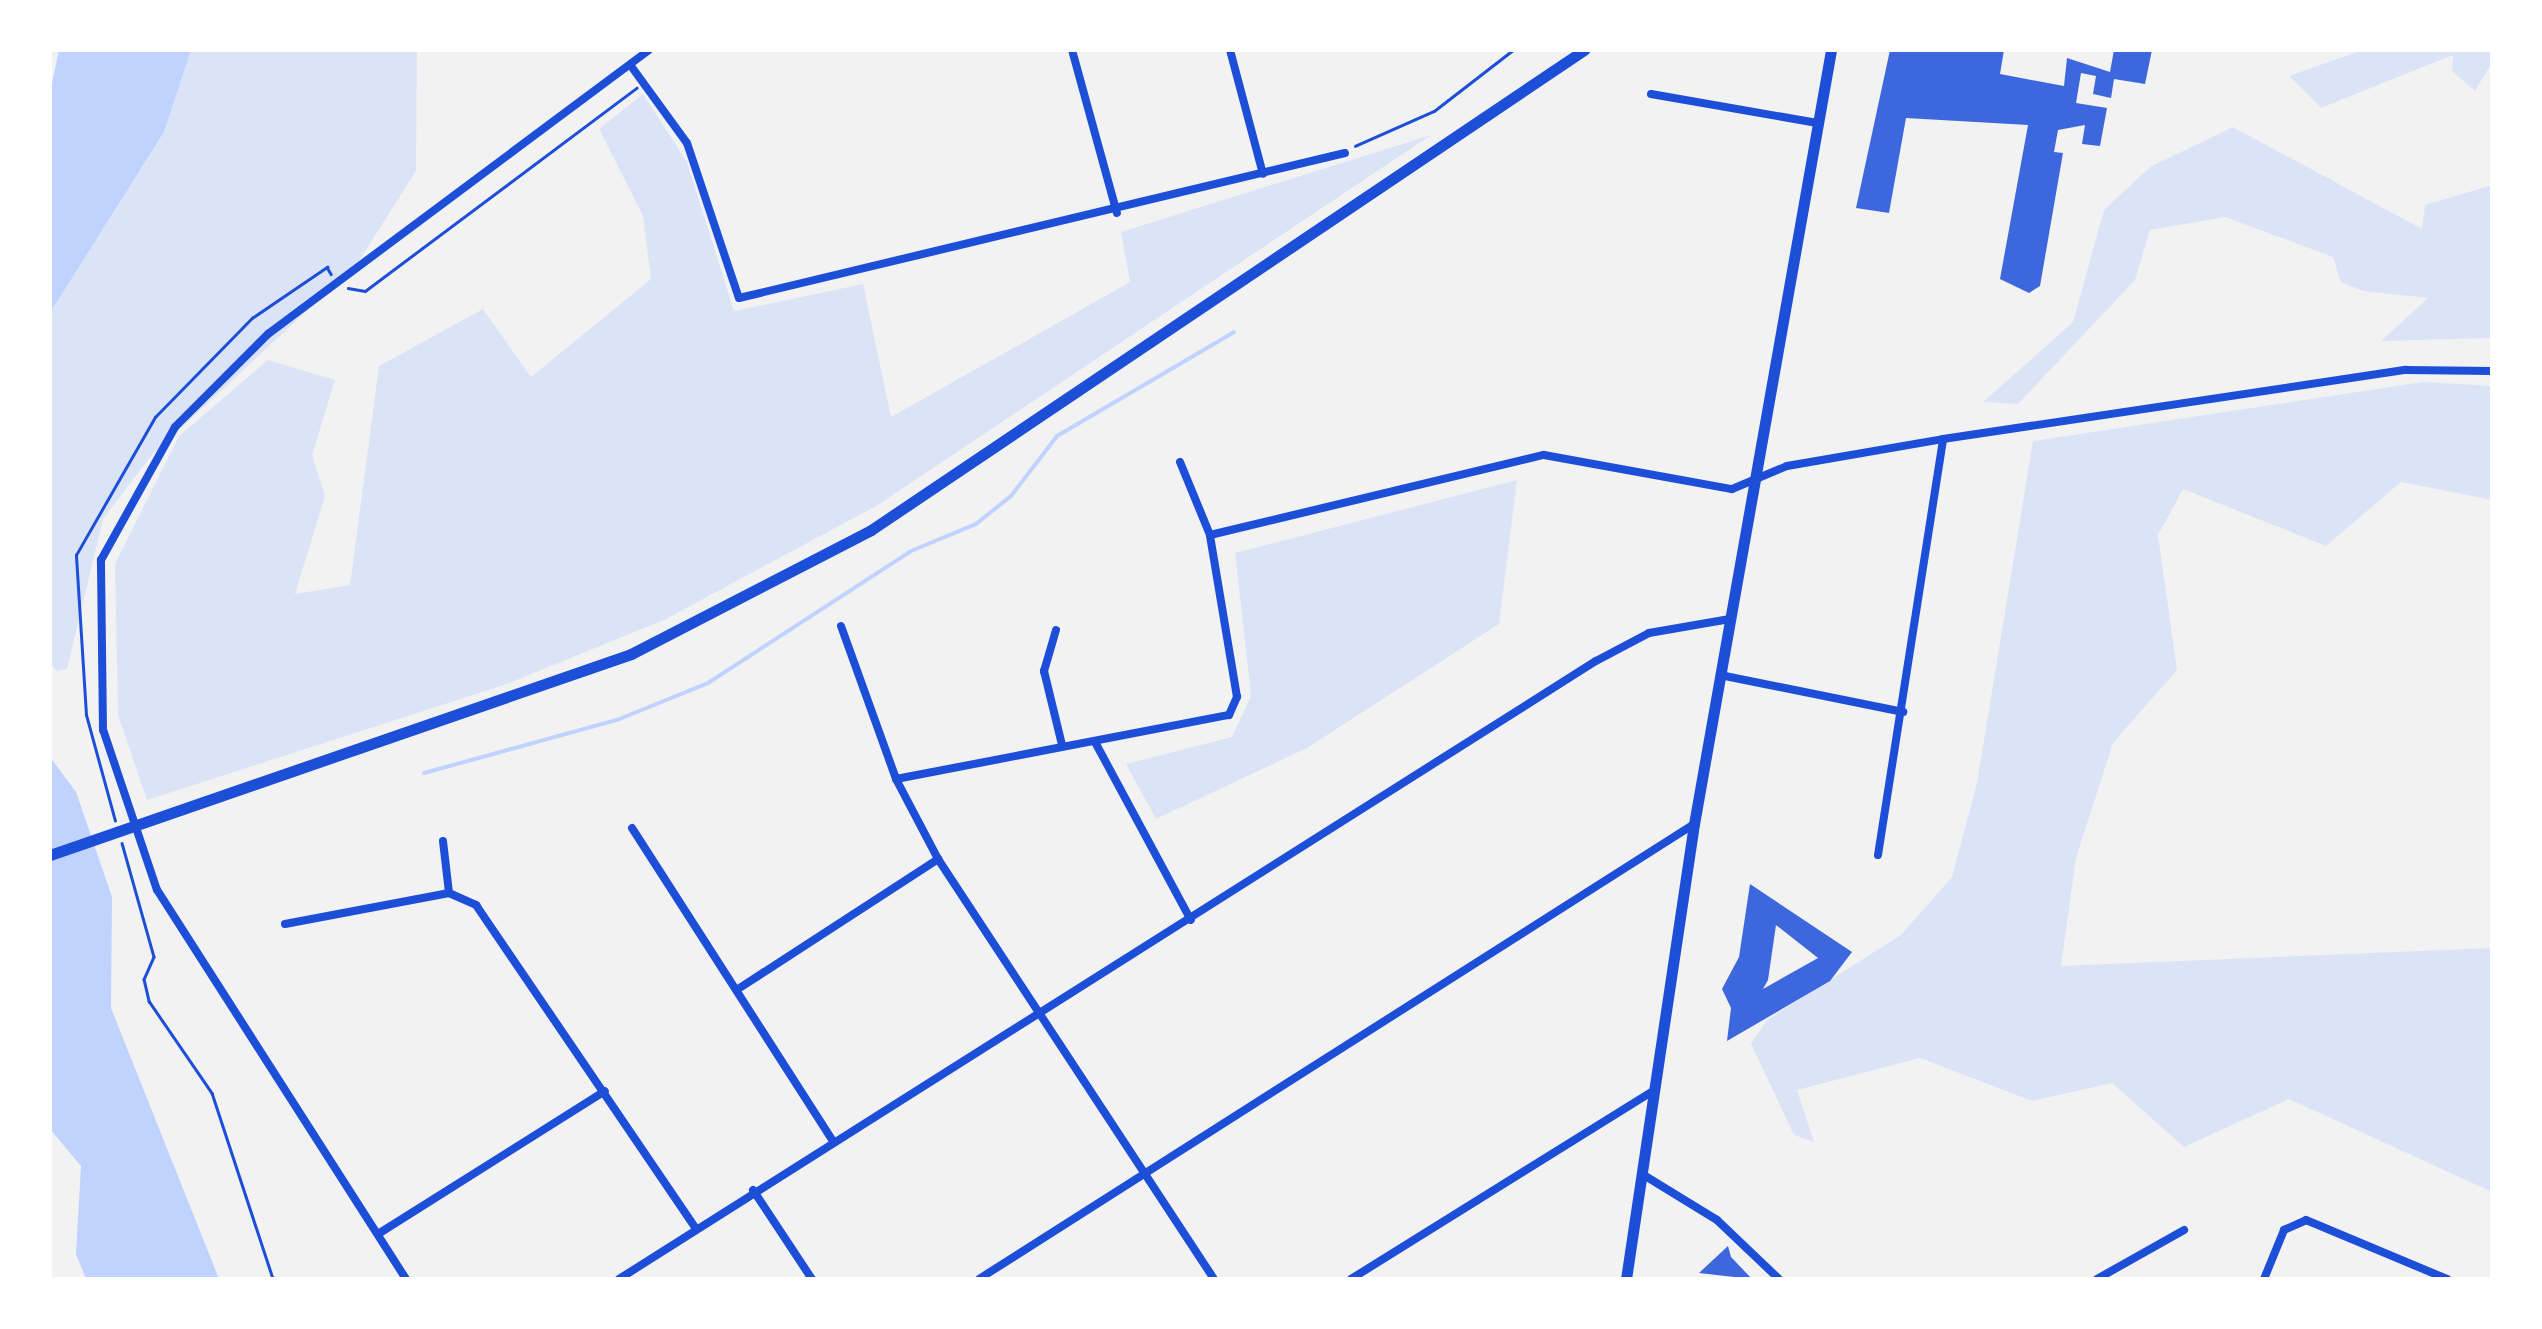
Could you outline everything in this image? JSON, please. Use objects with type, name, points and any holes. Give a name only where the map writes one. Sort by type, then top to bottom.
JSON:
[{"type":"main road","points":[[50,855],[180,815],[631,654],[871,530],[1584,50]]},
{"type":"main road","points":[[1626,1279],[1694,824],[1828,50]]},
{"type":"street","points":[[406,1279],[157,890],[103,730],[101,560],[176,427],[268,334],[339,286],[649,50]]},
{"type":"street","points":[[1072,50],[1117,214]]},
{"type":"street","points":[[1230,50],[1263,174]]},
{"type":"street","points":[[632,66],[692,154],[739,298],[1117,214],[1345,153]]},
{"type":"street","points":[[1652,94],[1818,124]]},
{"type":"street","points":[[1210,535],[1544,455],[1732,489],[1787,466],[1943,439],[2406,370],[2492,371]]},
{"type":"street","points":[[1878,855],[1943,439]]},
{"type":"street","points":[[896,779],[1062,745],[1221,720],[1236,698],[1210,535],[1180,462]]},
{"type":"street","points":[[619,1279],[753,1190],[1191,920],[1596,661],[1649,633],[1730,619]]},
{"type":"street","points":[[841,626],[896,779],[938,860],[1044,1012],[1214,1279]]},
{"type":"street","points":[[1056,630],[1044,670],[1062,745]]},
{"type":"street","points":[[1720,675],[1903,712]]},
{"type":"street","points":[[1095,742],[1191,920]]},
{"type":"street","points":[[978,1279],[1694,824]]},
{"type":"street","points":[[632,828],[832,1141]]},
{"type":"street","points":[[442,840],[449,894]]},
{"type":"street","points":[[738,990],[938,860]]},
{"type":"street","points":[[285,924],[449,894],[476,905],[695,1227]]},
{"type":"street","points":[[1351,1279],[1653,1090]]},
{"type":"street","points":[[378,1234],[605,1091]]},
{"type":"street","points":[[1642,1174],[1717,1220],[1779,1279]]},
{"type":"street","points":[[753,1190],[812,1279]]},
{"type":"street","points":[[2264,1279],[2284,1230],[2306,1220],[2447,1279]]},
{"type":"street","points":[[2098,1279],[2184,1230]]},
{"type":"path","points":[[1345,153],[1434,111],[1513,50]]},
{"type":"path","points":[[274,1279],[212,1093],[150,1001],[144,979],[154,958],[86,715],[76,554],[155,416],[252,318],[327,267],[339,286],[365,291],[621,106],[644,80]]},
{"type":"shaded area","points":[[191,50],[417,50],[416,171],[357,264],[151,456],[103,519],[67,669],[57,671],[50,663],[50,313],[164,132]]},
{"type":"shaded area","points":[[2362,50],[2492,50],[2492,62],[2475,91],[2452,71],[2453,55],[2321,108],[2289,76]]},
{"type":"shaded area","points":[[643,94],[687,162],[734,311],[863,284],[891,417],[1130,282],[1121,232],[1431,135],[878,505],[664,620],[504,685],[147,800],[118,715],[115,564],[179,436],[268,360],[335,380],[312,455],[325,496],[295,594],[350,585],[379,366],[483,309],[531,377],[651,279],[643,216],[599,129]]},
{"type":"shaded area","points":[[2233,127],[2422,229],[2425,205],[2492,185],[2492,338],[2381,341],[2428,298],[2363,291],[2341,282],[2333,257],[2225,217],[2150,230],[2135,280],[2018,404],[1983,402],[2073,322],[2104,210],[2150,167]]},
{"type":"shaded area","points":[[2423,382],[2492,386],[2492,500],[2401,482],[2326,546],[2183,489],[2158,535],[2177,670],[2113,743],[2076,858],[2061,966],[2492,948],[2492,1192],[2289,1099],[2184,1147],[2112,1083],[2032,1101],[1920,1058],[1797,1090],[1814,1142],[1794,1135],[1751,1044],[1767,1020],[1901,935],[1952,877],[1977,783],[2033,441]]},
{"type":"shaded area","points":[[1517,480],[1499,624],[1307,748],[1156,819],[1126,764],[1232,737],[1251,696],[1235,553]]},
{"type":"water","points":[[59,50],[191,50],[164,132],[50,313],[50,93]]},
{"type":"water","points":[[50,757],[76,792],[112,897],[111,1008],[219,1279],[86,1279],[76,1254],[81,1166],[50,1129]]},
{"type":"building","points":[[1890,50],[2004,50],[2000,74],[2064,86],[2067,58],[2110,72],[2114,50],[2152,50],[2145,84],[2114,79],[2111,98],[2093,94],[2096,76],[2081,73],[2076,103],[2107,108],[2100,146],[2082,144],[2085,125],[2058,130],[2054,152],[2063,153],[2040,286],[2029,293],[2000,279],[2028,125],[1906,118],[1889,213],[1856,208]]},
{"type":"building","points":[[1750,884],[1852,952],[1830,981],[1727,1041],[1731,1008],[1722,989],[1739,957]],"holes":[[[1776,925],[1818,958],[1763,989],[1768,980]]]},
{"type":"building","points":[[1728,1246],[1731,1257],[1752,1279],[1699,1273]]},
{"type":"waterway","points":[[424,773],[617,720],[708,683],[911,551],[976,524],[1011,496],[1057,436],[1234,332]]}]
